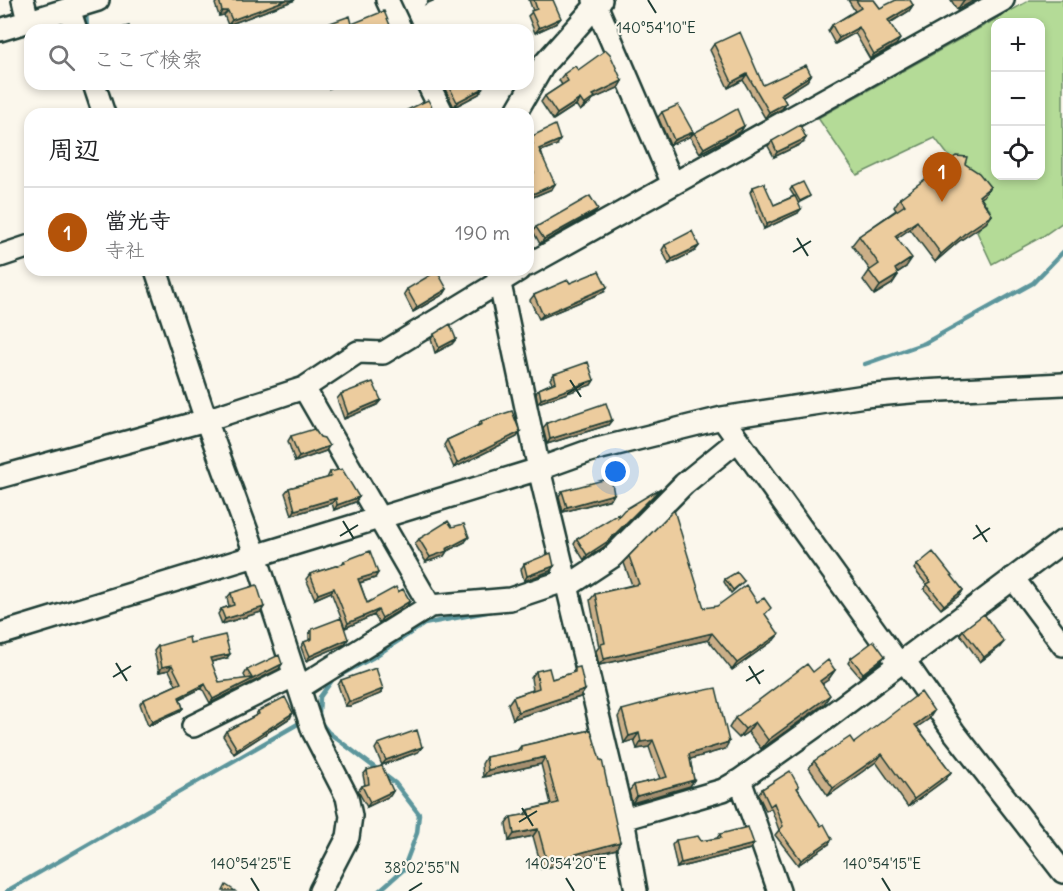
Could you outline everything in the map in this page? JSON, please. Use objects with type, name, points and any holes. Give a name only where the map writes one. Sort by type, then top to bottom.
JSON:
[{"type":"street","points":[[22,0],[28,21]]},
{"type":"street","points":[[0,30],[98,0]]},
{"type":"street","points":[[387,0],[398,24]]},
{"type":"street","points":[[534,262],[1003,0]]},
{"type":"street","points":[[534,81],[544,64],[597,1],[673,184]]},
{"type":"street","points":[[69,9],[74,24]]},
{"type":"street","points":[[96,90],[102,108]]},
{"type":"street","points":[[431,90],[440,108]]},
{"type":"street","points":[[518,108],[529,90]]},
{"type":"street","points":[[0,256],[24,248]]},
{"type":"street","points":[[158,276],[256,556],[313,731],[347,797],[351,816],[348,837],[320,891]]},
{"type":"street","points":[[0,477],[207,420],[304,388],[358,352],[383,353],[498,276],[539,469],[623,819],[636,891]]},
{"type":"street","points":[[0,634],[539,469],[589,451],[722,418],[865,396],[1063,384]]},
{"type":"street","points":[[304,388],[430,606]]},
{"type":"street","points":[[722,418],[733,443],[954,732],[1062,867]]},
{"type":"street","points":[[194,726],[297,681],[430,606],[510,599],[568,583],[612,557],[684,484],[733,443]]},
{"type":"street","points":[[623,819],[723,790],[740,780],[1063,541]]},
{"type":"street","points":[[1013,578],[1063,645]]},
{"type":"street","points":[[740,780],[779,891]]},
{"type":"green space","points":[[1030,0],[1063,0],[1063,222],[1043,236],[992,264],[977,232],[990,210],[935,138],[857,175],[818,118],[991,22],[991,180],[1045,180],[1045,18],[998,18]]},
{"type":"building","points":[[219,0],[286,0],[232,20],[228,11],[222,11]]},
{"type":"building","points":[[534,0],[553,0],[561,18],[539,28],[531,11],[537,9]]},
{"type":"building","points":[[856,0],[874,0],[880,8],[896,0],[910,0],[913,5],[888,20],[900,39],[874,54],[859,27],[839,38],[832,25],[861,8]]},
{"type":"building","points":[[384,11],[389,24],[352,24]]},
{"type":"building","points":[[350,16],[352,24],[327,24]]},
{"type":"building","points":[[740,32],[763,85],[806,65],[811,75],[781,94],[786,103],[769,112],[747,74],[732,82],[714,44]]},
{"type":"building","points":[[606,50],[622,81],[593,95],[595,97],[584,105],[580,99],[557,114],[545,96],[568,81],[564,74],[575,66],[578,70]]},
{"type":"building","points":[[451,90],[480,90],[457,102]]},
{"type":"building","points":[[428,100],[433,108],[411,108]]},
{"type":"building","points":[[678,105],[693,132],[674,140],[662,112]]},
{"type":"building","points":[[737,109],[744,126],[704,148],[694,133]]},
{"type":"building","points":[[555,125],[560,140],[539,149],[555,184],[534,193],[534,173],[534,135]]},
{"type":"building","points":[[800,125],[806,138],[777,152],[772,141]]},
{"type":"building","points":[[956,156],[967,157],[965,164],[979,173],[990,187],[979,196],[992,215],[964,234],[941,254],[917,221],[895,236],[912,258],[895,269],[898,275],[880,286],[869,271],[879,264],[859,236],[905,205],[900,198]]},
{"type":"building","points":[[803,182],[810,196],[800,201],[792,187]]},
{"type":"building","points":[[764,183],[774,205],[795,196],[801,209],[767,224],[753,187]]},
{"type":"building","points":[[590,196],[598,209],[544,239],[536,227]]},
{"type":"building","points":[[692,231],[699,246],[672,259],[665,245]]},
{"type":"building","points":[[599,271],[607,287],[543,315],[534,295],[568,280],[570,283]]},
{"type":"building","points":[[429,276],[440,276],[447,289],[417,307],[407,289]]},
{"type":"building","points":[[450,324],[456,339],[439,348],[434,334]]},
{"type":"building","points":[[588,362],[594,380],[541,399],[539,389],[556,382],[554,374]]},
{"type":"building","points":[[373,382],[381,400],[348,414],[341,394]]},
{"type":"building","points":[[606,403],[612,420],[550,439],[547,423]]},
{"type":"building","points":[[512,411],[520,432],[457,463],[447,440],[482,424],[481,421]]},
{"type":"building","points":[[314,429],[329,446],[299,457],[291,436]]},
{"type":"building","points":[[342,469],[359,497],[337,505],[336,498],[295,510],[289,488],[331,477],[330,472]]},
{"type":"building","points":[[611,478],[614,494],[567,507],[562,491]]},
{"type":"building","points":[[661,488],[607,542],[587,555],[577,539],[618,514],[618,517],[624,510]]},
{"type":"building","points":[[674,510],[704,608],[717,606],[746,585],[757,602],[764,598],[771,608],[765,614],[779,634],[737,663],[712,633],[604,659],[601,644],[605,643],[595,594],[639,584],[629,556]]},
{"type":"building","points":[[448,521],[452,527],[464,524],[469,537],[446,549],[447,551],[430,557],[419,539]]},
{"type":"building","points":[[370,551],[378,573],[358,579],[367,603],[396,587],[398,592],[403,589],[410,601],[382,618],[378,610],[348,623],[334,588],[318,594],[310,574],[345,563],[344,561]]},
{"type":"building","points":[[933,552],[963,590],[944,605],[927,584],[931,582],[917,565]]},
{"type":"building","points":[[551,553],[554,566],[527,576],[524,564]]},
{"type":"building","points":[[737,572],[744,581],[733,590],[725,579]]},
{"type":"building","points":[[257,585],[264,607],[225,619],[221,609],[234,605],[231,593]]},
{"type":"building","points":[[984,614],[1004,642],[984,657],[963,630]]},
{"type":"building","points":[[341,618],[348,639],[310,656],[304,642],[312,639],[312,629]]},
{"type":"building","points":[[225,635],[230,654],[210,658],[219,682],[252,678],[247,670],[279,655],[282,664],[213,699],[205,684],[179,697],[183,708],[152,722],[143,700],[181,683],[172,665],[162,667],[158,646],[189,637],[190,643]]},
{"type":"building","points":[[874,641],[885,656],[863,673],[851,658]]},
{"type":"building","points":[[828,660],[835,670],[820,681],[830,695],[768,740],[755,722],[745,729],[735,718],[807,664],[813,672]]},
{"type":"building","points":[[580,667],[585,690],[518,712],[513,697],[539,688],[536,671],[549,668],[552,679],[575,672],[575,668]]},
{"type":"building","points":[[376,668],[383,689],[349,701],[341,680]]},
{"type":"building","points":[[716,688],[729,742],[689,754],[694,780],[637,796],[634,785],[667,777],[653,740],[641,742],[639,733],[629,736],[622,710]]},
{"type":"building","points":[[921,692],[934,711],[915,725],[951,772],[914,799],[882,754],[833,788],[814,761],[850,737],[854,743]]},
{"type":"building","points":[[285,697],[293,713],[237,749],[226,731]]},
{"type":"building","points":[[417,730],[422,747],[386,760],[378,744]]},
{"type":"building","points":[[591,730],[600,760],[602,760],[620,842],[547,862],[538,829],[514,834],[511,817],[529,814],[528,810],[558,803],[545,757],[488,770],[486,757],[521,750],[521,746]]},
{"type":"building","points":[[382,766],[393,791],[370,802],[362,786],[369,784],[367,770]]},
{"type":"building","points":[[790,771],[799,787],[797,788],[821,826],[824,824],[832,839],[801,860],[779,830],[783,826],[774,803],[770,806],[762,789]]},
{"type":"building","points":[[748,827],[754,844],[681,863],[676,840],[698,836],[701,841],[721,838],[720,834]]},
{"type":"building","points":[[226,885],[235,891],[223,891]]},
{"type":"waterway","points":[[86,10],[87,24]]},
{"type":"waterway","points":[[865,364],[925,343],[1033,283],[1063,252]]},
{"type":"waterway","points":[[315,715],[319,713],[320,697],[333,679],[372,658],[424,624],[492,611]]},
{"type":"waterway","points":[[319,713],[321,723],[328,732],[395,783],[419,814],[417,833],[403,870],[379,891]]},
{"type":"waterway","points":[[7,891],[303,721]]},
{"type":"place","name":"當光寺","points":[[942,202]]}]
